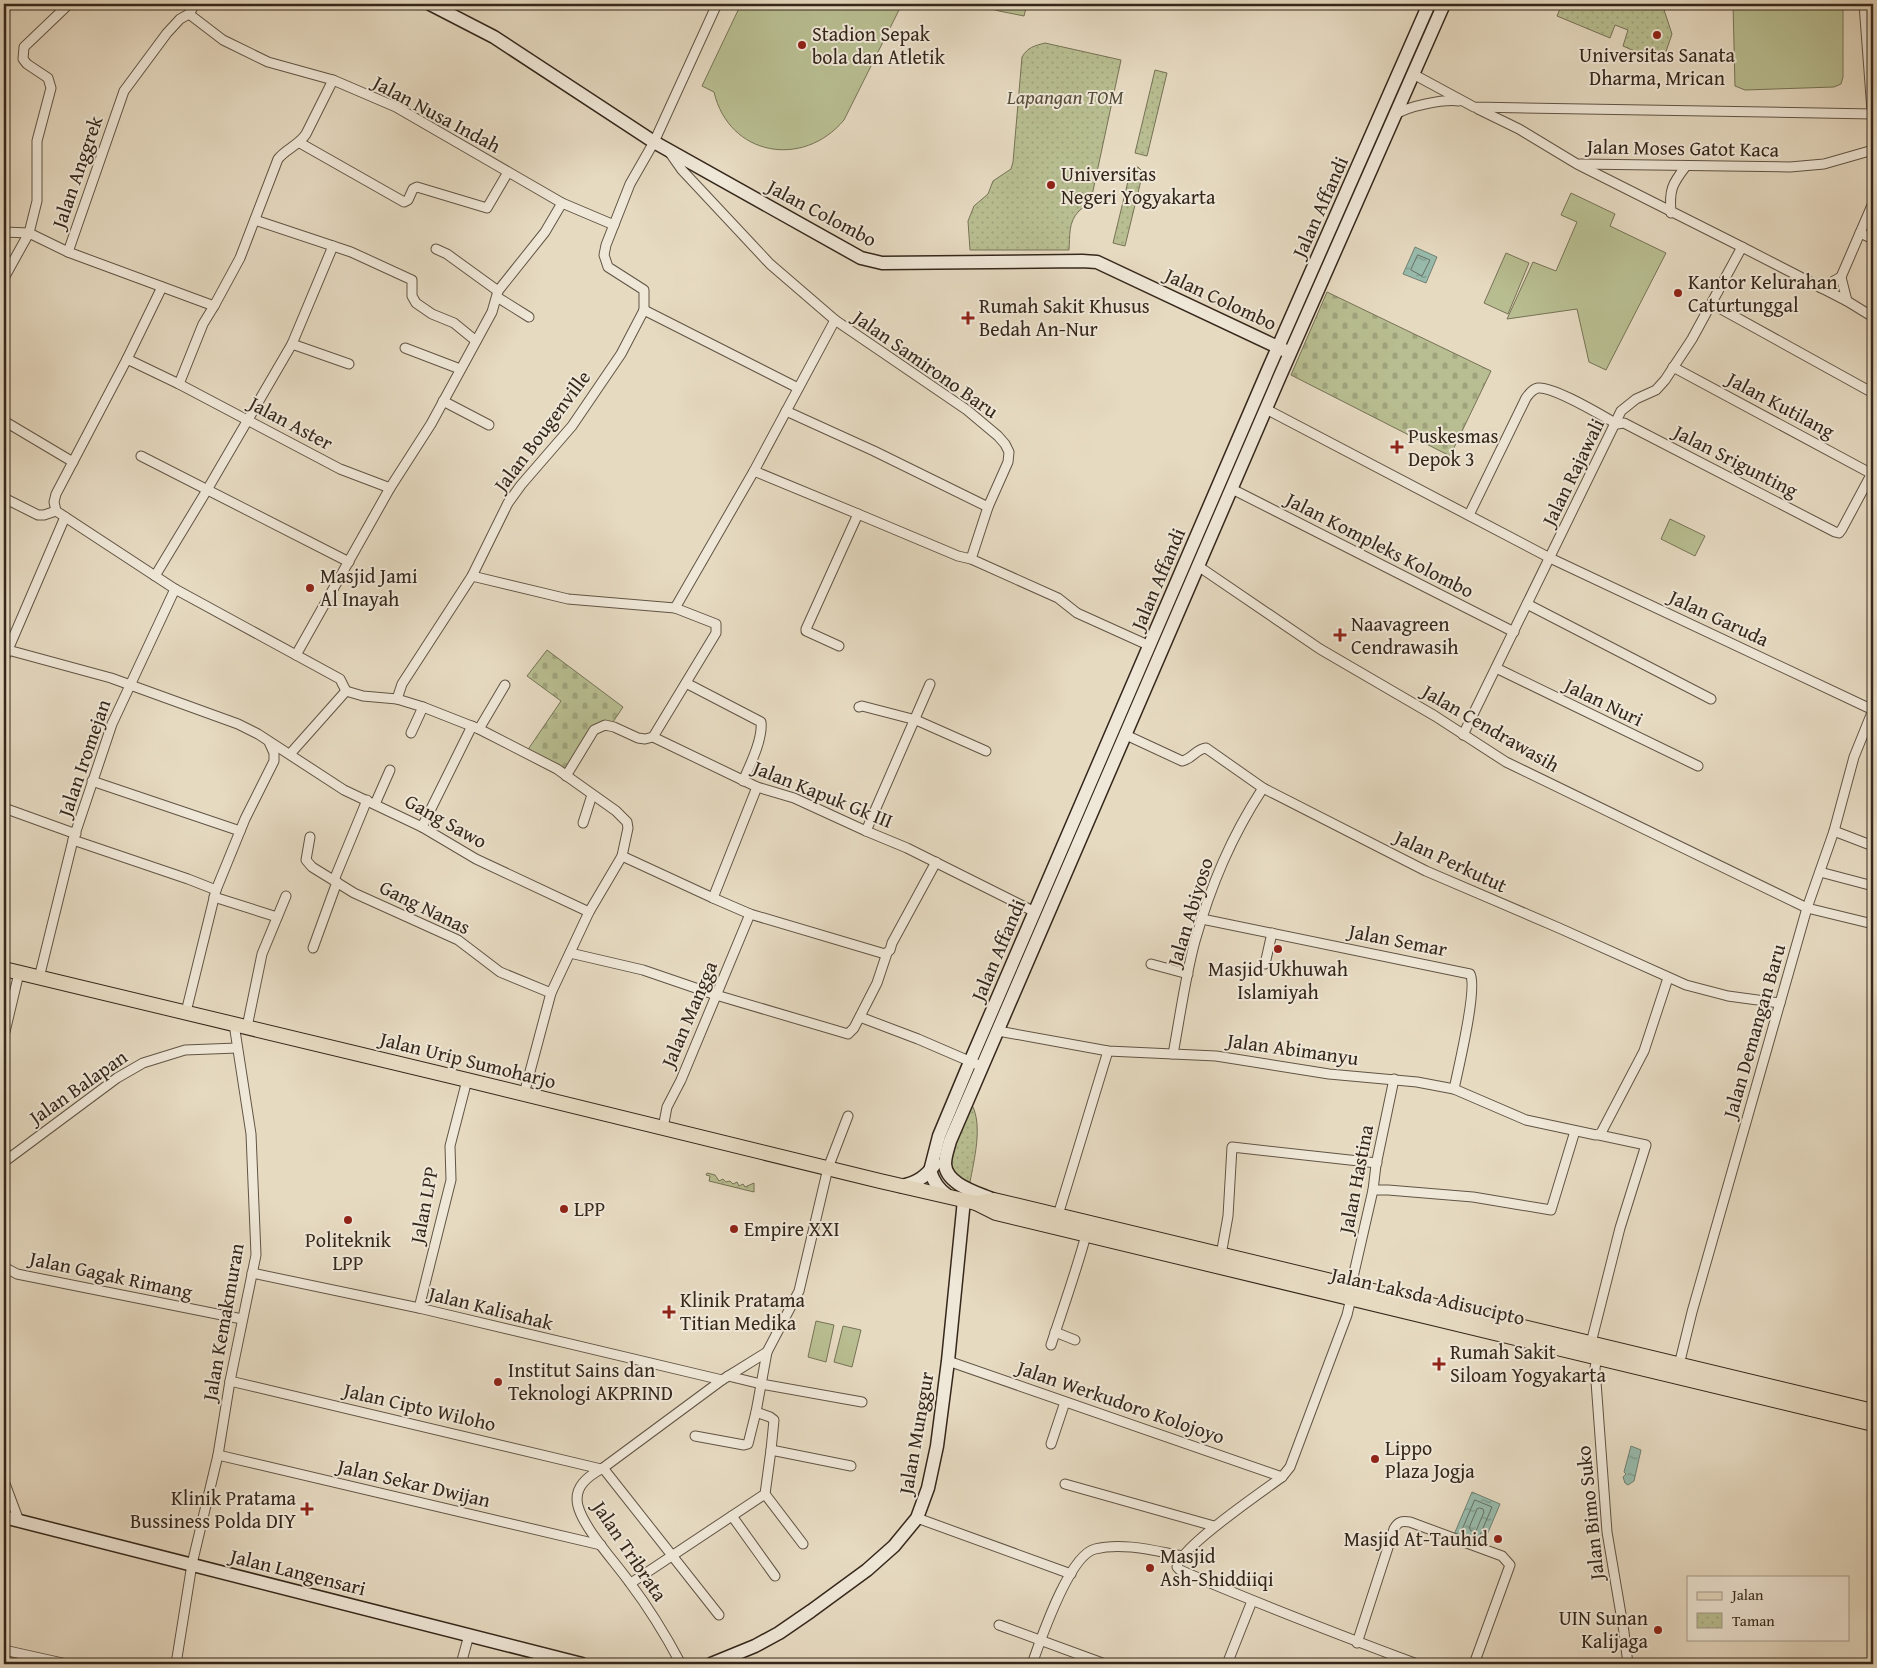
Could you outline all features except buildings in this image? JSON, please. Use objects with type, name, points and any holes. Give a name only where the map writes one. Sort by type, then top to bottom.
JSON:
[{"type":"main road","name":"Jalan Colombo","points":[[430,4],[494,37],[660,145],[868,260],[882,263],[1097,262],[1285,350]]},
{"type":"main road","name":"Jalan Affandi","points":[[930,1171],[939,1136],[970,1062],[1041,915],[1285,350],[1429,4]]},
{"type":"main road","name":"Jalan Affandi","points":[[1120,732],[1150,646],[1232,489],[1266,409],[1285,350],[1444,4]]},
{"type":"main road","name":"Jalan Affandi","points":[[950,1141],[998,1031],[1041,915]]},
{"type":"main road","name":"Jalan Urip Sumoharjo","points":[[4,969],[922,1190]]},
{"type":"main road","points":[[901,1186],[922,1179],[930,1171],[950,1141]]},
{"type":"main road","points":[[950,1141],[945,1167],[949,1176],[957,1183],[994,1200]]},
{"type":"main road","points":[[930,1171],[939,1190],[948,1196]]},
{"type":"main road","name":"Jalan Laksda Adisucipto","points":[[922,1190],[970,1201],[991,1212],[1086,1235],[1221,1255],[1351,1292],[1597,1357],[1873,1424]]},
{"type":"main road","name":"Jalan Laksda Adisucipto","points":[[970,1201],[994,1200],[1058,1215],[1168,1248],[1351,1292],[1591,1343],[1873,1411]]},
{"type":"main road","name":"Jalan Munggur","points":[[727,1660],[779,1633],[867,1570],[894,1546],[917,1518],[928,1488],[937,1446],[970,1201]]},
{"type":"main road","name":"Jalan Langensari","points":[[4,1517],[582,1664]]},
{"type":"main road","points":[[711,1664],[727,1660]]},
{"type":"street","points":[[4,278],[29,233],[37,201],[37,140],[51,88],[48,78],[26,64],[23,58],[24,49],[69,4]]},
{"type":"street","name":"Jalan Anggrek","points":[[195,4],[189,14],[180,19],[167,33],[124,91],[68,252],[214,306]]},
{"type":"street","points":[[717,4],[660,145],[630,184],[606,245],[605,262],[608,267],[644,290],[644,310],[798,388]]},
{"type":"street","points":[[1864,4],[1873,124]]},
{"type":"street","name":"Jalan Nusa Indah","points":[[189,14],[223,40],[252,55],[274,64],[333,80],[413,115],[562,203],[614,226]]},
{"type":"street","name":"Jalan Moses Gatot Kaca","points":[[1413,74],[1519,129],[1577,164],[1847,301],[1873,318]]},
{"type":"street","points":[[178,384],[203,324],[240,258],[278,160],[284,152],[300,142],[312,124],[333,80]]},
{"type":"street","name":"Jalan Moses Gatot Kaca","points":[[1395,114],[1406,108],[1446,101],[1464,102]]},
{"type":"street","name":"Jalan Moses Gatot Kaca","points":[[1474,107],[1872,114]]},
{"type":"street","points":[[300,142],[404,202],[408,200],[413,189],[417,187],[487,208],[508,172]]},
{"type":"street","name":"Jalan Samirono Baru","points":[[660,145],[770,264],[835,320],[967,410],[1002,440],[1009,452],[1008,462],[988,507],[972,558]]},
{"type":"street","name":"Jalan Moses Gatot Kaca","points":[[1577,164],[1790,167],[1824,164],[1873,150]]},
{"type":"street","points":[[1672,213],[1670,189],[1686,166]]},
{"type":"street","points":[[296,655],[390,488],[431,424],[492,312],[498,294],[545,232],[562,203]]},
{"type":"street","points":[[1847,301],[1841,277],[1873,203]]},
{"type":"street","points":[[255,220],[333,246],[412,280],[412,296],[416,303],[432,314],[454,323],[476,341]]},
{"type":"street","points":[[4,232],[29,233],[68,252]]},
{"type":"street","points":[[1860,233],[1873,239]]},
{"type":"street","points":[[155,576],[292,344],[333,246]]},
{"type":"street","name":"Jalan Rajawali","points":[[1463,735],[1621,411],[1636,399],[1656,390],[1665,380],[1692,339],[1742,247]]},
{"type":"street","points":[[436,249],[447,254],[530,317]]},
{"type":"street","points":[[1820,288],[1841,277]]},
{"type":"street","points":[[162,287],[127,359],[56,494],[54,502],[56,511],[175,589],[340,679],[346,691],[363,696],[397,699],[476,727],[557,769],[616,811],[627,822],[628,828],[622,856],[589,912],[551,993],[524,1094]]},
{"type":"street","points":[[1712,304],[1873,393]]},
{"type":"street","name":"Jalan Bougenville","points":[[397,699],[402,684],[472,576],[508,503],[521,485],[572,426],[621,354],[644,310]]},
{"type":"street","points":[[675,608],[754,471],[835,320]]},
{"type":"street","points":[[292,344],[349,364]]},
{"type":"street","points":[[405,348],[460,369]]},
{"type":"street","name":"Jalan Aster","points":[[127,359],[340,469],[390,488]]},
{"type":"street","name":"Jalan Kutilang","points":[[1674,367],[1873,473]]},
{"type":"street","points":[[1469,515],[1526,398],[1533,390],[1543,388],[1564,396],[1616,424]]},
{"type":"street","points":[[443,401],[489,425]]},
{"type":"street","points":[[1266,409],[1550,558]]},
{"type":"street","points":[[786,411],[874,451],[988,507]]},
{"type":"street","points":[[4,421],[74,462]]},
{"type":"street","name":"Jalan Srigunting","points":[[1616,424],[1624,423],[1839,533],[1873,473]]},
{"type":"street","points":[[141,456],[349,562]]},
{"type":"street","points":[[754,471],[958,556],[972,558],[1058,598],[1077,613],[1150,646]]},
{"type":"street","name":"Jalan Kompleks Kolombo","points":[[1232,489],[1514,632]]},
{"type":"street","points":[[4,498],[38,515],[56,511]]},
{"type":"street","points":[[838,646],[806,631],[806,629],[858,514]]},
{"type":"street","points":[[65,517],[6,654],[98,674],[130,684],[175,589]]},
{"type":"street","name":"Jalan Garuda","points":[[1550,558],[1873,710]]},
{"type":"street","name":"Jalan Cendrawasih","points":[[1192,563],[1320,649],[1435,716],[1497,757],[1532,776],[1807,908],[1873,924]]},
{"type":"street","points":[[472,576],[568,599],[675,608],[716,624],[716,633],[653,738]]},
{"type":"street","points":[[1527,604],[1711,699]]},
{"type":"street","name":"Jalan Nuri","points":[[1496,668],[1698,766]]},
{"type":"street","points":[[686,683],[761,722],[755,751],[743,780]]},
{"type":"street","name":"Jalan Iromejan","points":[[39,978],[74,837],[112,724],[130,684],[225,719],[258,734],[290,754]]},
{"type":"street","points":[[866,831],[916,720],[930,684]]},
{"type":"street","points":[[422,827],[476,727],[505,685]]},
{"type":"street","points":[[290,754],[346,691]]},
{"type":"street","points":[[859,707],[862,706],[916,720],[986,751]]},
{"type":"street","points":[[411,733],[423,707]]},
{"type":"street","name":"Jalan Demangan Baru","points":[[1679,1365],[1692,1312],[1807,908],[1834,831],[1854,757],[1873,710]]},
{"type":"street","name":"Jalan Kapuk Gk III","points":[[566,776],[594,730],[605,725],[638,738],[653,738],[757,787],[794,798],[936,862],[1041,915]]},
{"type":"street","name":"Jalan Perkutut","points":[[1120,732],[1182,761],[1188,759],[1201,748],[1206,748],[1264,788],[1426,871],[1559,928],[1668,978],[1710,992],[1780,1003]]},
{"type":"street","points":[[186,1012],[215,894],[240,831],[274,761],[274,753],[269,741]]},
{"type":"street","name":"Gang Sawo","points":[[290,754],[344,790],[422,827],[476,859],[589,912]]},
{"type":"street","points":[[313,948],[336,881],[371,802],[390,770]]},
{"type":"street","points":[[92,781],[240,831]]},
{"type":"street","points":[[712,898],[757,787]]},
{"type":"street","name":"Jalan Abiyoso","points":[[1173,1054],[1188,974],[1202,919],[1234,836],[1264,788]]},
{"type":"street","points":[[583,823],[592,795]]},
{"type":"street","points":[[4,808],[74,837],[188,879],[215,894],[277,917]]},
{"type":"street","points":[[1834,831],[1873,846]]},
{"type":"street","name":"Gang Nanas","points":[[310,837],[306,860],[312,867],[354,893],[458,940],[500,972],[551,993]]},
{"type":"street","points":[[622,856],[750,914],[880,954],[887,953]]},
{"type":"street","points":[[570,953],[643,970],[716,995],[848,1034],[860,1017],[877,983],[887,953],[936,862]]},
{"type":"street","points":[[1820,872],[1873,886]]},
{"type":"street","name":"Jalan Kemakmuran","points":[[176,1664],[192,1564],[218,1455],[230,1381],[256,1248],[251,1134],[237,1048],[241,1026],[262,954],[286,896]]},
{"type":"street","name":"Jalan Mangga","points":[[662,1128],[667,1107],[681,1080],[750,914]]},
{"type":"street","name":"Jalan Semar","points":[[1202,919],[1470,974],[1473,978],[1471,995],[1454,1089]]},
{"type":"street","points":[[1265,964],[1272,933]]},
{"type":"street","points":[[1151,964],[1188,974]]},
{"type":"street","points":[[4,1036],[7,1013],[19,973]]},
{"type":"street","points":[[1599,1135],[1644,1050],[1668,978]]},
{"type":"street","points":[[860,1017],[983,1066]]},
{"type":"street","name":"Jalan Abimanyu","points":[[998,1031],[1108,1051],[1216,1056],[1329,1074],[1394,1079],[1454,1089],[1516,1117],[1646,1145],[1618,1237],[1591,1343]]},
{"type":"street","name":"Jalan Balapan","points":[[4,1162],[117,1078],[143,1063],[185,1050],[237,1048]]},
{"type":"street","points":[[1058,1215],[1108,1051]]},
{"type":"street","name":"Jalan Hastina","points":[[1282,1477],[1290,1467],[1347,1315],[1394,1079]]},
{"type":"street","name":"Jalan LPP","points":[[419,1308],[451,1180],[450,1146],[467,1080]]},
{"type":"street","points":[[695,1436],[746,1445],[756,1412],[767,1352],[799,1291],[828,1168],[848,1116]]},
{"type":"street","points":[[1373,1190],[1473,1197],[1551,1210],[1575,1131]]},
{"type":"street","points":[[1221,1255],[1228,1216],[1232,1147],[1377,1163]]},
{"type":"street","points":[[1051,1345],[1068,1289],[1074,1279],[1086,1235]]},
{"type":"street","name":"Jalan Gagak Rimang","points":[[4,1267],[17,1274],[242,1320]]},
{"type":"street","name":"Jalan Kalisahak","points":[[252,1273],[419,1308],[725,1378],[862,1402]]},
{"type":"street","points":[[1055,1332],[1075,1340]]},
{"type":"street","name":"Jalan Tribrata","points":[[681,1664],[631,1584],[601,1545],[582,1516],[578,1506],[580,1487],[587,1477],[602,1469],[725,1378],[767,1352]]},
{"type":"street","name":"Jalan Bimo Suko","points":[[1597,1357],[1595,1368],[1608,1532],[1628,1664]]},
{"type":"street","name":"Jalan Werkudoro Kolojoyo","points":[[948,1361],[1282,1477]]},
{"type":"street","name":"Jalan Cipto Wiloho","points":[[230,1381],[602,1469]]},
{"type":"street","points":[[1051,1444],[1065,1402]]},
{"type":"street","points":[[756,1412],[774,1420],[765,1494],[803,1544]]},
{"type":"street","points":[[771,1450],[851,1466]]},
{"type":"street","name":"Jalan Sekar Dwijan","points":[[218,1455],[601,1545]]},
{"type":"street","points":[[602,1469],[719,1615]]},
{"type":"street","points":[[1282,1477],[1214,1526],[1183,1556],[1177,1567],[1252,1601],[1357,1643],[1417,1664]]},
{"type":"street","points":[[4,1481],[19,1521]]},
{"type":"street","points":[[1065,1484],[1214,1526]]},
{"type":"street","points":[[631,1584],[765,1494]]},
{"type":"street","points":[[732,1516],[775,1576]]},
{"type":"street","points":[[917,1518],[1071,1574]]},
{"type":"street","points":[[1357,1643],[1396,1524],[1410,1522],[1502,1556],[1510,1565],[1474,1664]]},
{"type":"street","points":[[1032,1664],[1061,1592],[1081,1557],[1094,1549],[1115,1547],[1150,1550],[1183,1556]]},
{"type":"street","points":[[1227,1664],[1252,1601]]},
{"type":"street","points":[[999,1625],[1106,1664]]},
{"type":"street","points":[[461,1664],[470,1635]]},
{"type":"street","points":[[4,1650],[30,1660],[67,1664]]},
{"type":"green space","name":"Stadion Sepak bola dan Atletik","points":[[741,4],[902,4],[844,120],[827,135],[808,145],[789,150],[769,148],[751,142],[735,130],[722,114],[714,92],[702,86]]},
{"type":"green space","points":[[975,4],[1027,4],[1024,16]]},
{"type":"green space","points":[[1562,4],[1656,4],[1663,7],[1672,34],[1662,63],[1623,46],[1628,30],[1615,25],[1610,38],[1557,16]]},
{"type":"green space","points":[[1733,4],[1843,4],[1843,77],[1841,84],[1834,87],[1745,90],[1735,86]]},
{"type":"green space","name":"Lapangan TOM","points":[[1045,43],[1121,60],[1091,200],[1075,215],[1070,229],[1069,250],[970,250],[968,221],[974,206],[988,194],[993,181],[1011,169],[1013,162],[1022,57],[1032,47]]},
{"type":"green space","points":[[1155,70],[1167,73],[1147,156],[1135,153]]},
{"type":"green space","points":[[1138,167],[1143,172],[1125,246],[1113,243],[1131,169]]},
{"type":"green space","points":[[1571,193],[1615,214],[1610,226],[1666,253],[1606,370],[1589,362],[1577,309],[1507,319],[1533,262],[1556,271],[1577,222],[1561,215]]},
{"type":"green space","points":[[1506,253],[1529,263],[1508,314],[1484,303]]},
{"type":"green space","points":[[1327,292],[1491,371],[1450,456],[1291,375]]},
{"type":"green space","points":[[1670,519],[1705,536],[1695,556],[1661,539]]},
{"type":"green space","points":[[547,650],[623,707],[607,731],[595,724],[568,774],[527,751],[561,701],[527,676]]},
{"type":"green space","points":[[972,1105],[977,1123],[977,1133],[970,1182],[955,1177],[949,1162]]},
{"type":"green space","points":[[707,1173],[715,1175],[719,1181],[723,1179],[733,1184],[737,1182],[739,1186],[743,1184],[745,1187],[754,1183],[754,1192],[709,1181],[710,1176],[706,1175]]},
{"type":"green space","points":[[816,1321],[834,1325],[826,1362],[808,1357]]},
{"type":"green space","points":[[843,1326],[861,1330],[852,1367],[834,1362]]},
{"type":"green space","points":[[4,1651],[32,1657],[30,1664],[4,1664]]},
{"type":"water","points":[[1415,247],[1437,257],[1426,283],[1403,274]]},
{"type":"water","points":[[1631,1446],[1641,1450],[1634,1481],[1628,1485],[1623,1477],[1626,1474],[1624,1472]]},
{"type":"water","points":[[1472,1492],[1500,1504],[1482,1547],[1453,1537]]},
{"type":"place","name":"Universitas Sanata Dharma, Mrican","points":[[1657,35]]},
{"type":"place","name":"Stadion Sepak bola dan Atletik","points":[[802,45]]},
{"type":"place","name":"Universitas Negeri Yogyakarta","points":[[1051,185]]},
{"type":"place","name":"Kantor Kelurahan Caturtunggal","points":[[1678,293]]},
{"type":"place","name":"Rumah Sakit Khusus Bedah An-Nur","points":[[968,318]]},
{"type":"place","name":"Puskesmas Depok 3","points":[[1397,447]]},
{"type":"place","name":"Masjid Jami Al Inayah","points":[[310,588]]},
{"type":"place","name":"Naavagreen Cendrawasih","points":[[1340,635]]},
{"type":"place","name":"Masjid Ukhuwah Islamiyah","points":[[1278,949]]},
{"type":"place","name":"LPP","points":[[564,1209]]},
{"type":"place","name":"Politeknik LPP","points":[[348,1220]]},
{"type":"place","name":"Empire XXI","points":[[734,1229]]},
{"type":"place","name":"Klinik Pratama Titian Medika","points":[[669,1312]]},
{"type":"place","name":"Rumah Sakit Siloam Yogyakarta","points":[[1439,1364]]},
{"type":"place","name":"Institut Sains dan Teknologi AKPRIND","points":[[498,1382]]},
{"type":"place","name":"Lippo Plaza Jogja","points":[[1375,1459]]},
{"type":"place","name":"Klinik Pratama Bussiness Polda DIY","points":[[307,1509]]},
{"type":"place","name":"Masjid At-Tauhid","points":[[1498,1539]]},
{"type":"place","name":"Masjid Ash-Shiddiiqi","points":[[1150,1568]]},
{"type":"place","name":"UIN Sunan Kalijaga","points":[[1658,1630]]}]
